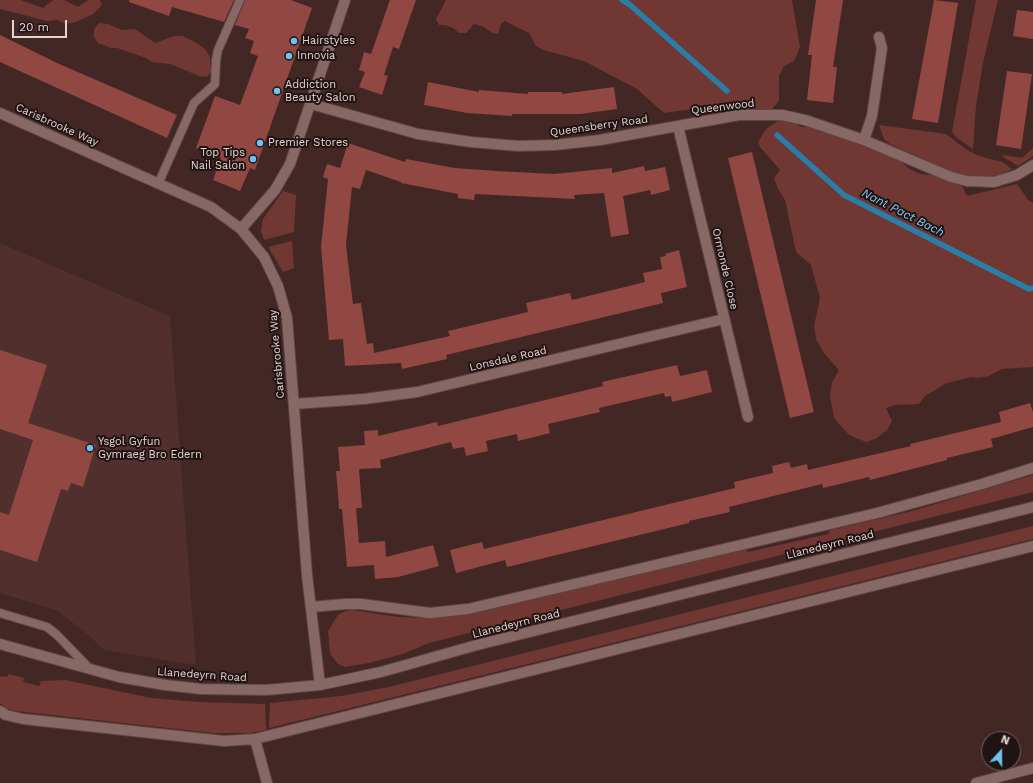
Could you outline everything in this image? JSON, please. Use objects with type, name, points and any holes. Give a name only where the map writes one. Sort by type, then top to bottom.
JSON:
[{"type":"street","points":[[241,229],[267,201],[283,178],[297,146],[345,0]]},
{"type":"street","points":[[864,140],[872,116],[882,48],[879,37]]},
{"type":"street","name":"Queensberry Road","points":[[311,104],[418,134],[470,142],[518,146],[574,144],[631,136],[678,126]]},
{"type":"street","name":"Carisbrooke Way","points":[[0,113],[160,182],[211,207],[241,229],[264,257],[278,286],[284,303],[289,336],[311,607],[320,685]]},
{"type":"street","name":"Queenwood","points":[[678,126],[739,115],[782,115],[812,122],[864,140],[967,181],[994,182],[1017,175],[1033,165]]},
{"type":"street","name":"Ormonde Close","points":[[678,126],[748,417]]},
{"type":"street","name":"Lonsdale Road","points":[[294,404],[364,399],[417,392],[724,319]]},
{"type":"street","name":"Llanedeyrn Road","points":[[311,607],[361,604],[430,613],[468,609],[877,513],[982,484],[1033,468]]},
{"type":"street","name":"Llanedeyrn Road","points":[[0,644],[91,670],[142,682],[201,689],[266,690],[320,685],[388,670],[477,645],[1033,506]]},
{"type":"street","points":[[0,711],[14,718],[31,720],[224,741],[255,739],[1033,546]]},
{"type":"street","points":[[255,739],[267,783]]},
{"type":"street","points":[[976,783],[1033,768]]},
{"type":"lane","points":[[160,182],[194,103],[215,84],[218,50],[240,0]]},
{"type":"lane","points":[[0,613],[47,627],[56,634],[91,670]]},
{"type":"shaded area","points":[[0,0],[21,0],[43,8],[53,0],[64,0],[78,7],[88,0],[100,0],[102,5],[93,14],[76,22],[66,24],[57,20],[47,21],[0,9]]},
{"type":"shaded area","points":[[446,0],[792,0],[800,47],[794,61],[784,66],[779,76],[779,101],[772,109],[754,112],[744,107],[718,114],[711,108],[706,107],[664,113],[637,89],[584,61],[543,50],[536,46],[529,33],[505,21],[501,24],[498,34],[492,33],[484,27],[474,24],[466,33],[459,33],[453,28],[445,25],[439,25],[436,19]]},
{"type":"shaded area","points":[[976,0],[998,0],[983,63],[976,106],[973,149],[957,138],[952,132]]},
{"type":"shaded area","points":[[99,23],[108,24],[122,30],[135,29],[155,43],[174,36],[182,36],[197,43],[205,49],[210,57],[211,72],[207,77],[199,76],[170,64],[152,62],[146,58],[98,43],[94,37],[94,29]]},
{"type":"shaded area","points":[[781,119],[789,119],[801,127],[820,127],[879,150],[882,154],[886,153],[898,159],[908,168],[918,173],[927,175],[938,173],[960,182],[967,196],[1017,184],[1028,200],[1033,203],[1033,367],[1002,369],[989,376],[978,378],[971,377],[947,383],[925,396],[919,404],[895,405],[886,408],[892,421],[887,430],[877,438],[866,442],[849,435],[834,418],[830,395],[832,383],[839,370],[824,353],[816,339],[814,326],[820,298],[811,265],[796,252],[785,200],[778,189],[774,178],[780,170],[760,147],[758,142],[766,129]]},
{"type":"shaded area","points":[[879,125],[946,134],[967,150],[979,156],[1002,162],[1012,169],[1001,174],[986,177],[969,176],[953,172],[890,144],[884,139]]},
{"type":"shaded area","points":[[1033,148],[1033,156],[1018,166],[1003,157],[1003,155],[1022,158]]},
{"type":"shaded area","points":[[283,191],[296,195],[294,232],[264,240],[261,231],[263,219]]},
{"type":"shaded area","points":[[292,241],[294,268],[283,272],[268,247]]},
{"type":"shaded area","name":"Ysgol Gyfun Gymraeg Bro Edern","points":[[0,243],[170,316],[196,665],[104,650],[85,632],[56,610],[0,593]]},
{"type":"shaded area","points":[[1033,475],[1033,492],[429,643],[403,654],[369,663],[345,667],[338,664],[330,654],[328,631],[338,615],[345,611],[352,610],[398,617],[429,618],[460,616],[745,549],[748,552],[828,534],[831,530],[912,511]]},
{"type":"shaded area","points":[[1033,526],[1033,539],[269,728],[270,703],[341,696],[389,687]]},
{"type":"shaded area","points":[[9,674],[24,678],[23,682],[39,686],[41,681],[65,680],[151,698],[200,702],[265,704],[266,730],[250,733],[213,733],[16,711],[6,708],[0,703],[0,678],[1,676],[7,677]]},
{"type":"building","points":[[129,0],[234,0],[224,22],[172,7],[169,16],[129,2]]},
{"type":"building","points":[[245,0],[291,0],[312,8],[255,170],[250,168],[240,191],[213,180],[221,157],[196,148],[215,96],[240,105],[258,56],[250,53],[254,41],[245,38],[249,29],[235,25]]},
{"type":"building","points":[[390,0],[416,0],[399,49],[393,47],[384,75],[388,76],[382,95],[359,87],[365,72],[359,70],[364,52],[371,54]]},
{"type":"building","points":[[816,0],[843,0],[833,67],[837,67],[833,103],[807,100],[812,55],[808,55]]},
{"type":"building","points":[[934,0],[958,3],[938,123],[912,119]]},
{"type":"building","points":[[1017,10],[1033,12],[1033,39],[1013,36]]},
{"type":"building","points":[[0,35],[57,63],[177,115],[167,138],[0,62]]},
{"type":"building","points":[[1007,71],[1032,74],[1021,149],[996,145]]},
{"type":"building","points":[[428,82],[479,92],[479,90],[528,94],[528,92],[562,92],[562,94],[614,87],[617,109],[580,114],[512,114],[512,116],[467,113],[424,105]]},
{"type":"building","points":[[348,143],[405,162],[406,159],[455,168],[554,174],[612,168],[612,173],[644,166],[645,171],[665,167],[670,190],[651,195],[650,190],[623,196],[629,234],[611,237],[604,193],[574,195],[575,199],[475,194],[474,200],[458,198],[458,194],[401,183],[366,170],[360,189],[352,187],[346,245],[353,304],[361,303],[367,344],[373,343],[374,353],[450,336],[448,331],[528,312],[526,303],[570,293],[572,300],[645,282],[643,273],[662,269],[660,257],[679,250],[687,287],[661,293],[663,303],[446,355],[447,359],[402,369],[401,363],[345,366],[343,339],[329,340],[321,247],[328,179],[323,177],[327,164],[340,168]]},
{"type":"building","points":[[752,152],[814,412],[790,418],[728,158]]},
{"type":"building","points":[[0,350],[47,365],[28,423],[96,445],[83,487],[71,483],[68,491],[61,489],[37,562],[0,550],[0,512],[9,515],[33,440],[0,429]]},
{"type":"building","points":[[677,365],[680,376],[707,370],[712,392],[672,402],[671,396],[665,397],[664,393],[599,408],[600,412],[548,424],[550,433],[518,441],[517,434],[486,441],[488,451],[466,456],[464,447],[453,449],[451,442],[380,460],[381,468],[359,469],[362,508],[356,508],[359,543],[385,541],[386,557],[433,545],[439,566],[398,577],[375,579],[374,565],[347,567],[342,509],[339,509],[336,471],[340,471],[338,447],[365,445],[364,431],[378,430],[378,436],[437,422],[438,426],[603,386],[602,382]]},
{"type":"building","points":[[1030,403],[1033,412],[1033,427],[991,439],[993,447],[947,458],[947,460],[870,480],[869,477],[823,488],[822,484],[729,507],[730,512],[689,521],[689,523],[507,567],[505,560],[456,573],[450,550],[482,542],[484,549],[735,488],[734,482],[773,473],[772,466],[789,462],[791,468],[807,464],[808,470],[911,446],[910,444],[1001,422],[999,412]]},
{"type":"waterway","name":"Nant Pact Bach","points":[[622,0],[629,4],[727,91]]},
{"type":"waterway","name":"Nant Pact Bach","points":[[777,135],[844,195],[1029,289],[1033,288]]},
{"type":"place","name":"Hairstyles","points":[[294,41]]},
{"type":"place","name":"Innovia","points":[[289,56]]},
{"type":"place","name":"Addiction Beauty Salon","points":[[277,91]]},
{"type":"place","name":"Premier Stores","points":[[260,143]]},
{"type":"place","name":"Top Tips Nail Salon","points":[[253,159]]},
{"type":"place","name":"Ysgol Gyfun Gymraeg Bro Edern","points":[[90,448]]}]
